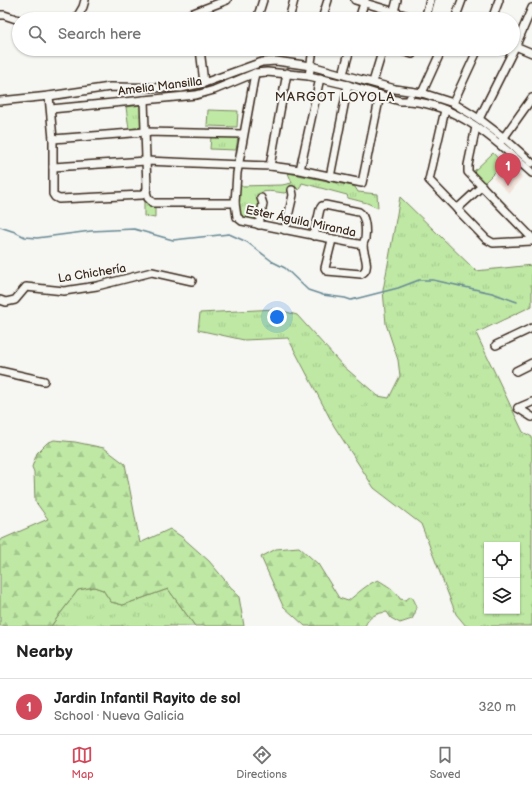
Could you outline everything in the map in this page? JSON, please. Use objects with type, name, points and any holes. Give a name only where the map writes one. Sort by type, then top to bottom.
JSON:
[{"type":"street","points":[[80,12],[85,0]]},
{"type":"street","points":[[196,12],[227,0]]},
{"type":"street","points":[[259,12],[263,0]]},
{"type":"street","points":[[291,12],[294,0]]},
{"type":"street","points":[[324,12],[328,0]]},
{"type":"street","points":[[355,0],[364,1],[387,12]]},
{"type":"street","points":[[394,12],[397,0]]},
{"type":"street","points":[[426,12],[430,0]]},
{"type":"street","points":[[458,12],[462,0]]},
{"type":"street","points":[[495,12],[500,0]]},
{"type":"street","points":[[361,12],[364,1]]},
{"type":"street","points":[[520,34],[531,13]]},
{"type":"street","points":[[0,15],[12,18]]},
{"type":"street","points":[[520,48],[532,53]]},
{"type":"street","points":[[201,56],[204,83]]},
{"type":"street","points":[[309,76],[312,56]]},
{"type":"street","points":[[343,74],[348,56]]},
{"type":"street","points":[[373,82],[381,56]]},
{"type":"street","points":[[422,94],[439,56]]},
{"type":"street","points":[[453,103],[475,56]]},
{"type":"street","points":[[479,118],[509,56]]},
{"type":"street","points":[[0,101],[49,96],[110,87],[181,88],[204,83],[262,62],[276,61],[311,66],[453,103],[479,118],[532,174]]},
{"type":"street","name":"Amelia Mansilla","points":[[50,109],[196,95],[214,90],[255,73],[287,73],[320,78],[400,101],[428,104],[468,121],[502,141]]},
{"type":"street","name":"Ester Águila Miranda","points":[[255,73],[238,165],[235,203],[236,215],[239,219],[259,225],[363,245]]},
{"type":"street","points":[[270,166],[287,73]]},
{"type":"street","points":[[300,170],[320,78]]},
{"type":"street","points":[[330,177],[348,85]]},
{"type":"street","points":[[410,101],[411,93]]},
{"type":"street","points":[[53,167],[146,161],[270,166],[300,170],[362,183],[380,95]]},
{"type":"street","points":[[49,96],[53,139],[53,194],[55,197],[59,199],[142,195],[146,192]]},
{"type":"street","points":[[502,141],[532,98]]},
{"type":"street","points":[[144,100],[146,192],[148,198],[153,203],[235,203]]},
{"type":"street","points":[[445,110],[429,180],[486,239],[493,243],[532,240]]},
{"type":"street","points":[[476,127],[468,165],[468,172],[532,240]]},
{"type":"street","points":[[53,139],[145,132],[243,134]]},
{"type":"street","points":[[502,141],[532,163]]},
{"type":"street","points":[[457,209],[482,186]]},
{"type":"street","points":[[285,230],[293,195],[292,190]]},
{"type":"street","points":[[259,225],[263,204],[261,198]]},
{"type":"street","points":[[314,236],[322,206],[325,205],[359,212],[364,217],[365,234],[363,245],[366,268],[364,273],[327,271],[325,268],[332,240]]},
{"type":"street","name":"La Chichería","points":[[0,300],[6,302],[15,300],[26,287],[64,291],[97,286],[152,272],[192,281]]},
{"type":"street","points":[[496,345],[532,328]]},
{"type":"street","points":[[516,371],[532,363]]},
{"type":"street","points":[[0,371],[44,381]]},
{"type":"street","points":[[532,402],[518,408],[532,417]]},
{"type":"shaded area","points":[[507,165],[522,177],[509,193],[493,178]]},
{"type":"green space","points":[[142,105],[143,127],[129,129],[126,107]]},
{"type":"green space","points":[[208,110],[238,111],[237,127],[207,126]]},
{"type":"green space","points":[[211,137],[238,137],[236,150],[210,149]]},
{"type":"green space","points":[[493,153],[503,164],[484,183],[473,172]]},
{"type":"green space","points":[[288,173],[352,186],[355,187],[358,192],[377,194],[378,208],[367,203],[348,198],[347,195],[302,183],[299,190],[293,186],[284,193],[270,191],[260,193],[257,195],[257,200],[260,204],[259,217],[255,219],[241,216],[239,208],[239,186],[282,185],[292,183]]},
{"type":"green space","points":[[400,197],[476,271],[532,265],[532,306],[476,333],[523,432],[532,437],[532,626],[466,626],[456,614],[421,524],[374,488],[334,426],[288,338],[244,340],[198,330],[200,313],[276,309],[297,315],[342,365],[378,396],[389,398],[400,376],[398,360],[386,324],[383,290]]},
{"type":"green space","points":[[144,200],[155,205],[155,218],[144,216]]},
{"type":"green space","points":[[54,440],[75,442],[104,448],[125,464],[140,543],[170,529],[182,537],[209,561],[239,597],[244,626],[195,626],[168,589],[123,605],[111,602],[103,590],[94,587],[78,590],[51,626],[0,626],[0,540],[48,519],[35,501],[34,472],[32,467],[37,453],[47,443]]},
{"type":"green space","points":[[299,547],[318,564],[339,598],[348,601],[378,580],[393,590],[400,599],[406,600],[411,596],[415,602],[416,608],[412,619],[400,623],[391,618],[387,612],[374,616],[365,626],[305,626],[283,606],[261,557],[276,549]]},
{"type":"green space","points":[[94,587],[103,590],[111,602],[123,605],[168,589],[195,626],[51,626],[78,590]]},
{"type":"waterway","points":[[0,227],[25,237],[37,238],[91,231],[134,229],[173,240],[229,234],[247,242],[273,262],[285,268],[308,290],[323,295],[351,300],[398,288],[419,280],[433,280],[492,293],[517,302]]},
{"type":"place","name":"Jardin Infantil Rayito de sol","points":[[508,186]]},
{"type":"district","name":"MARGOT LOYOLA","points":[[335,96]]}]
